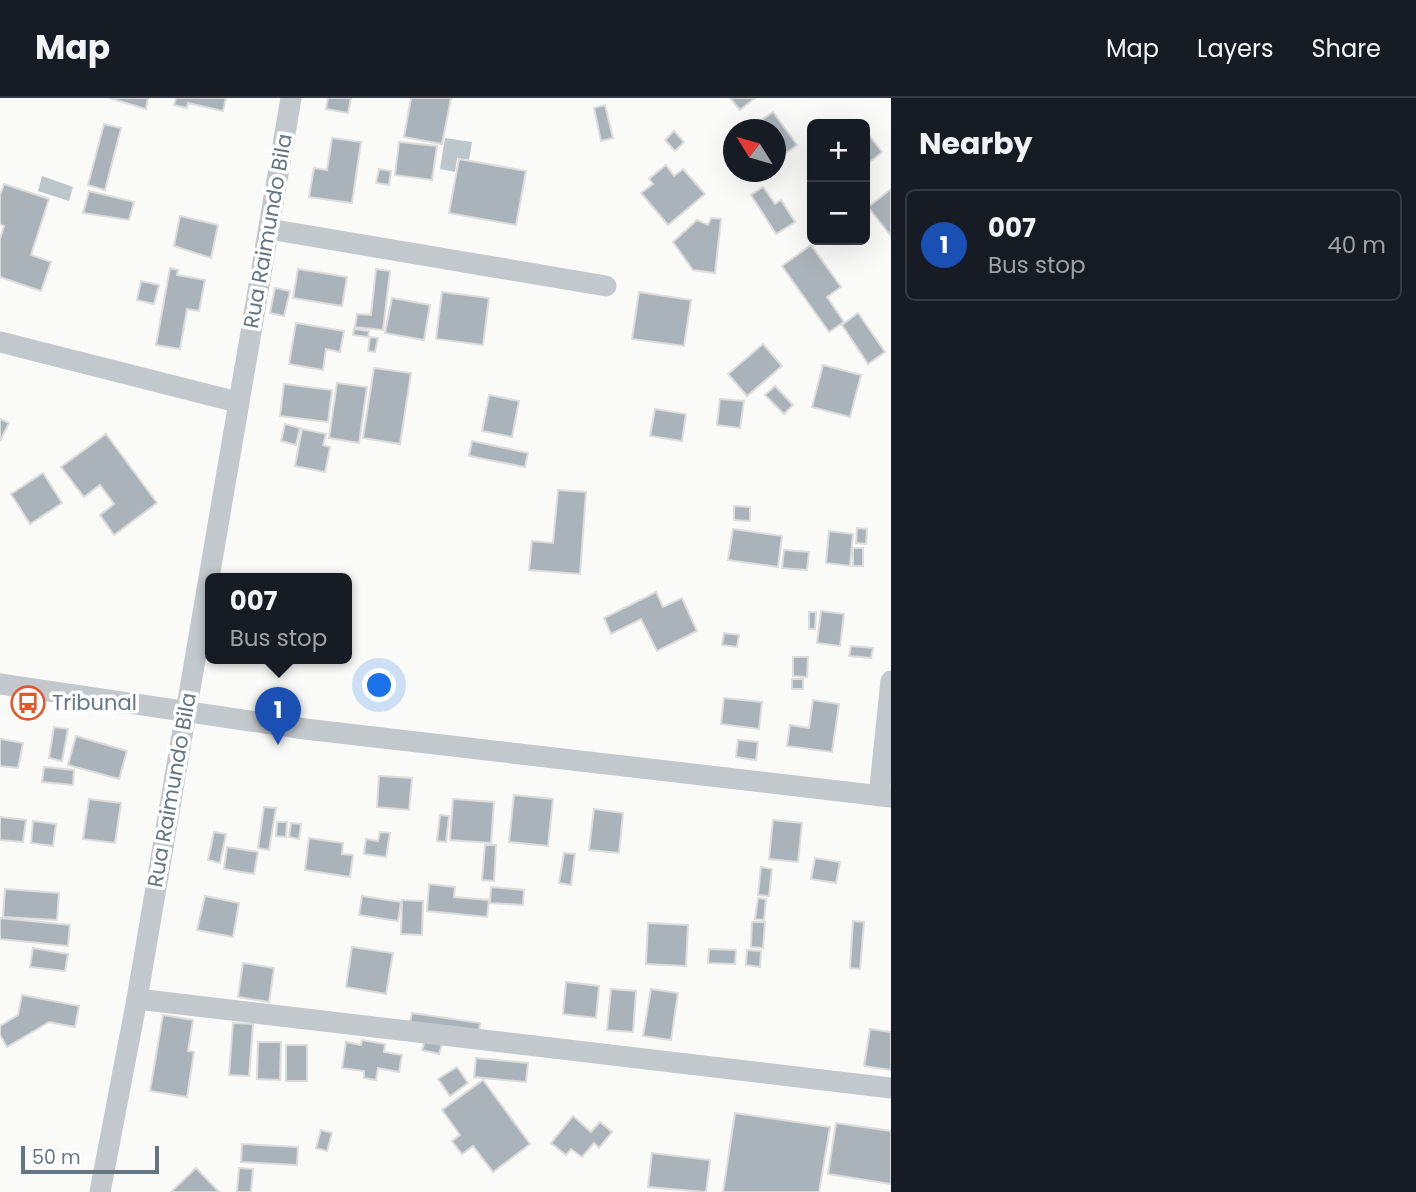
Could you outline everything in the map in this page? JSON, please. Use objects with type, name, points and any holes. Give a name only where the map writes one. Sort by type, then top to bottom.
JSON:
[{"type":"street","name":"Rua Raimundo Bila","points":[[209,573],[290,98]]},
{"type":"street","points":[[269,229],[606,286]]},
{"type":"street","points":[[0,342],[237,402]]},
{"type":"street","name":"Rua Raimundo Bila","points":[[100,1192],[137,999],[205,596]]},
{"type":"street","points":[[0,684],[305,729],[885,797],[891,681]]},
{"type":"street","points":[[137,999],[891,1088]]},
{"type":"shaded area","points":[[445,138],[472,142],[469,160],[457,158],[455,172],[440,169]]},
{"type":"shaded area","points":[[42,176],[73,187],[69,201],[38,191]]},
{"type":"building","points":[[109,98],[148,98],[146,109]]},
{"type":"building","points":[[176,98],[226,98],[223,111],[188,103],[187,108],[174,105]]},
{"type":"building","points":[[328,98],[351,98],[348,113],[326,109]]},
{"type":"building","points":[[411,98],[451,98],[442,144],[404,137]]},
{"type":"building","points":[[730,98],[755,98],[740,110]]},
{"type":"building","points":[[605,105],[613,138],[601,141],[594,108]]},
{"type":"building","points":[[773,112],[778,119],[763,119]]},
{"type":"building","points":[[104,124],[121,128],[105,190],[88,185]]},
{"type":"building","points":[[786,130],[797,145],[786,153]]},
{"type":"building","points":[[674,131],[684,142],[675,151],[665,140]]},
{"type":"building","points":[[870,136],[882,152],[870,162]]},
{"type":"building","points":[[332,138],[361,142],[352,203],[309,197],[314,168],[327,170]]},
{"type":"building","points":[[399,142],[437,146],[432,180],[395,175]]},
{"type":"building","points":[[459,159],[526,171],[516,225],[449,213]]},
{"type":"building","points":[[666,165],[674,176],[683,169],[705,194],[668,225],[641,193],[653,184],[649,179]]},
{"type":"building","points":[[379,169],[391,171],[389,185],[376,183]]},
{"type":"building","points":[[4,184],[49,199],[31,255],[51,262],[41,291],[0,277],[0,239],[4,226],[0,224],[0,195]]},
{"type":"building","points":[[763,187],[775,204],[781,200],[795,222],[776,234],[751,195]]},
{"type":"building","points":[[891,189],[891,236],[870,210],[870,205]]},
{"type":"building","points":[[89,191],[134,202],[129,220],[83,213]]},
{"type":"building","points":[[180,216],[218,225],[211,258],[174,246]]},
{"type":"building","points":[[711,218],[721,219],[715,273],[693,270],[673,242],[697,220],[708,225]]},
{"type":"building","points":[[811,245],[841,287],[827,297],[844,322],[829,332],[782,266]]},
{"type":"building","points":[[170,268],[178,270],[177,275],[205,280],[199,311],[187,309],[180,349],[156,345]]},
{"type":"building","points":[[298,269],[347,277],[342,306],[293,298]]},
{"type":"building","points":[[376,269],[390,271],[383,330],[355,327],[357,314],[371,315]]},
{"type":"building","points":[[141,281],[159,285],[154,304],[137,300]]},
{"type":"building","points":[[275,288],[290,291],[284,316],[270,313]]},
{"type":"building","points":[[442,292],[489,298],[483,345],[436,339]]},
{"type":"building","points":[[639,292],[691,300],[684,346],[632,339]]},
{"type":"building","points":[[392,298],[430,305],[424,340],[385,333]]},
{"type":"building","points":[[858,313],[885,352],[868,364],[842,325]]},
{"type":"building","points":[[296,323],[344,331],[340,352],[326,349],[323,370],[289,364]]},
{"type":"building","points":[[354,329],[369,331],[368,337],[353,335]]},
{"type":"building","points":[[370,337],[378,338],[375,352],[368,351]]},
{"type":"building","points":[[763,344],[782,366],[747,396],[728,374]]},
{"type":"building","points":[[823,365],[861,375],[850,417],[812,407]]},
{"type":"building","points":[[374,368],[411,373],[400,444],[363,438]]},
{"type":"building","points":[[337,383],[367,387],[359,443],[329,438]]},
{"type":"building","points":[[284,384],[332,390],[328,422],[280,416]]},
{"type":"building","points":[[775,386],[793,405],[784,414],[765,395]]},
{"type":"building","points":[[489,395],[519,401],[512,437],[482,431]]},
{"type":"building","points":[[720,399],[744,401],[740,428],[717,425]]},
{"type":"building","points":[[655,409],[686,414],[682,441],[650,436]]},
{"type":"building","points":[[0,419],[9,423],[0,441]]},
{"type":"building","points":[[285,424],[300,428],[296,445],[281,441]]},
{"type":"building","points":[[302,429],[326,434],[323,445],[330,447],[325,472],[295,466]]},
{"type":"building","points":[[106,434],[157,503],[114,535],[100,515],[114,504],[100,485],[84,497],[61,467]]},
{"type":"building","points":[[472,441],[528,453],[525,467],[469,456]]},
{"type":"building","points":[[43,473],[62,503],[30,524],[11,494]]},
{"type":"building","points":[[558,490],[586,492],[580,574],[529,570],[532,541],[553,543]]},
{"type":"building","points":[[734,506],[750,507],[750,521],[734,520]]},
{"type":"building","points":[[857,528],[867,529],[866,544],[856,543]]},
{"type":"building","points":[[733,529],[782,536],[778,567],[728,560]]},
{"type":"building","points":[[829,531],[853,534],[850,566],[826,563]]},
{"type":"building","points":[[853,548],[863,548],[863,566],[853,566]]},
{"type":"building","points":[[784,550],[809,552],[807,570],[782,568]]},
{"type":"building","points":[[656,592],[663,607],[682,598],[697,631],[657,651],[641,619],[611,634],[604,618]]},
{"type":"building","points":[[821,611],[844,614],[840,646],[817,643]]},
{"type":"building","points":[[809,612],[816,612],[815,629],[809,629]]},
{"type":"building","points":[[724,633],[739,635],[737,647],[722,645]]},
{"type":"building","points":[[851,646],[873,648],[871,658],[849,656]]},
{"type":"building","points":[[793,657],[808,657],[807,677],[793,676]]},
{"type":"building","points":[[792,679],[803,679],[803,689],[792,689]]},
{"type":"building","points":[[724,698],[762,702],[759,729],[721,724]]},
{"type":"building","points":[[813,700],[839,704],[832,752],[787,746],[790,725],[809,728]]},
{"type":"building","points":[[54,727],[68,729],[62,761],[49,758]]},
{"type":"building","points":[[76,736],[127,751],[119,779],[68,765]]},
{"type":"building","points":[[0,739],[23,743],[18,768],[0,766]]},
{"type":"building","points":[[738,740],[758,742],[756,760],[736,757]]},
{"type":"building","points":[[44,767],[74,770],[73,785],[42,782]]},
{"type":"building","points":[[379,776],[412,778],[409,810],[377,807]]},
{"type":"building","points":[[514,795],[553,799],[548,846],[509,842]]},
{"type":"building","points":[[89,799],[121,803],[115,843],[83,839]]},
{"type":"building","points":[[453,799],[494,802],[491,843],[450,840]]},
{"type":"building","points":[[264,807],[276,808],[269,850],[258,848]]},
{"type":"building","points":[[594,809],[623,813],[619,853],[589,850]]},
{"type":"building","points":[[440,815],[449,816],[446,842],[437,841]]},
{"type":"building","points":[[0,817],[26,820],[23,842],[0,840]]},
{"type":"building","points":[[773,820],[802,823],[798,862],[769,859]]},
{"type":"building","points":[[33,821],[56,824],[53,846],[31,843]]},
{"type":"building","points":[[277,822],[287,822],[286,837],[276,836]]},
{"type":"building","points":[[291,823],[301,824],[299,839],[289,837]]},
{"type":"building","points":[[214,832],[226,834],[220,863],[208,860]]},
{"type":"building","points":[[380,832],[390,833],[386,857],[364,854],[366,839],[378,841]]},
{"type":"building","points":[[309,838],[343,843],[342,854],[353,855],[350,877],[305,870]]},
{"type":"building","points":[[485,845],[496,845],[494,881],[482,880]]},
{"type":"building","points":[[227,847],[258,852],[254,874],[224,869]]},
{"type":"building","points":[[564,853],[575,854],[571,885],[559,883]]},
{"type":"building","points":[[815,858],[840,862],[836,883],[811,879]]},
{"type":"building","points":[[761,867],[772,869],[769,896],[758,895]]},
{"type":"building","points":[[429,884],[455,887],[454,897],[489,900],[487,917],[427,911]]},
{"type":"building","points":[[491,887],[524,890],[523,905],[490,903]]},
{"type":"building","points":[[5,889],[59,893],[57,920],[3,917]]},
{"type":"building","points":[[205,896],[239,903],[233,937],[197,930]]},
{"type":"building","points":[[362,896],[401,902],[398,921],[359,915]]},
{"type":"building","points":[[758,898],[766,899],[764,920],[755,919]]},
{"type":"building","points":[[402,900],[423,901],[422,935],[401,934]]},
{"type":"building","points":[[0,918],[70,925],[68,946],[0,939]]},
{"type":"building","points":[[853,921],[864,922],[860,969],[850,968]]},
{"type":"building","points":[[752,922],[765,922],[763,948],[751,947]]},
{"type":"building","points":[[648,923],[688,925],[686,966],[646,964]]},
{"type":"building","points":[[352,947],[393,953],[386,994],[346,987]]},
{"type":"building","points":[[33,948],[68,954],[65,971],[30,967]]},
{"type":"building","points":[[709,949],[736,950],[735,964],[708,963]]},
{"type":"building","points":[[747,950],[761,951],[760,967],[746,965]]},
{"type":"building","points":[[243,963],[274,968],[269,1002],[238,997]]},
{"type":"building","points":[[566,982],[599,986],[596,1018],[563,1014]]},
{"type":"building","points":[[611,989],[636,991],[633,1032],[607,1030]]},
{"type":"building","points":[[651,989],[678,993],[671,1040],[643,1036]]},
{"type":"building","points":[[22,995],[79,1006],[75,1027],[49,1022],[7,1047],[0,1035],[0,1026],[18,1015]]},
{"type":"building","points":[[412,1013],[480,1023],[479,1032],[410,1022]]},
{"type":"building","points":[[163,1015],[193,1020],[188,1051],[194,1052],[187,1097],[150,1091]]},
{"type":"building","points":[[233,1023],[253,1024],[249,1076],[229,1075]]},
{"type":"building","points":[[870,1029],[891,1032],[891,1070],[864,1066]]},
{"type":"building","points":[[362,1040],[385,1044],[384,1052],[402,1055],[399,1072],[378,1068],[376,1080],[364,1078],[364,1071],[342,1068],[346,1042],[361,1045]]},
{"type":"building","points":[[425,1040],[442,1044],[439,1054],[422,1050]]},
{"type":"building","points":[[258,1042],[281,1042],[280,1080],[257,1079]]},
{"type":"building","points":[[286,1045],[307,1045],[307,1081],[286,1081]]},
{"type":"building","points":[[476,1058],[528,1063],[526,1082],[474,1077]]},
{"type":"building","points":[[457,1067],[468,1083],[450,1096],[438,1079]]},
{"type":"building","points":[[483,1080],[530,1144],[493,1172],[473,1146],[462,1154],[452,1141],[460,1135],[442,1110]]},
{"type":"building","points":[[735,1113],[830,1127],[819,1192],[723,1192]]},
{"type":"building","points":[[573,1116],[591,1132],[600,1122],[612,1132],[599,1148],[594,1143],[582,1157],[571,1149],[566,1155],[551,1143]]},
{"type":"building","points":[[836,1123],[891,1131],[891,1184],[828,1174]]},
{"type":"building","points":[[321,1130],[332,1133],[327,1151],[316,1148]]},
{"type":"building","points":[[242,1144],[298,1147],[297,1165],[241,1162]]},
{"type":"building","points":[[652,1153],[710,1160],[706,1192],[648,1187]]},
{"type":"building","points":[[196,1168],[219,1192],[171,1192]]},
{"type":"building","points":[[239,1168],[253,1169],[251,1192],[237,1192]]},
{"type":"place","name":"Tribunal","points":[[28,703]]},
{"type":"place","name":"007","points":[[278,745]]}]
